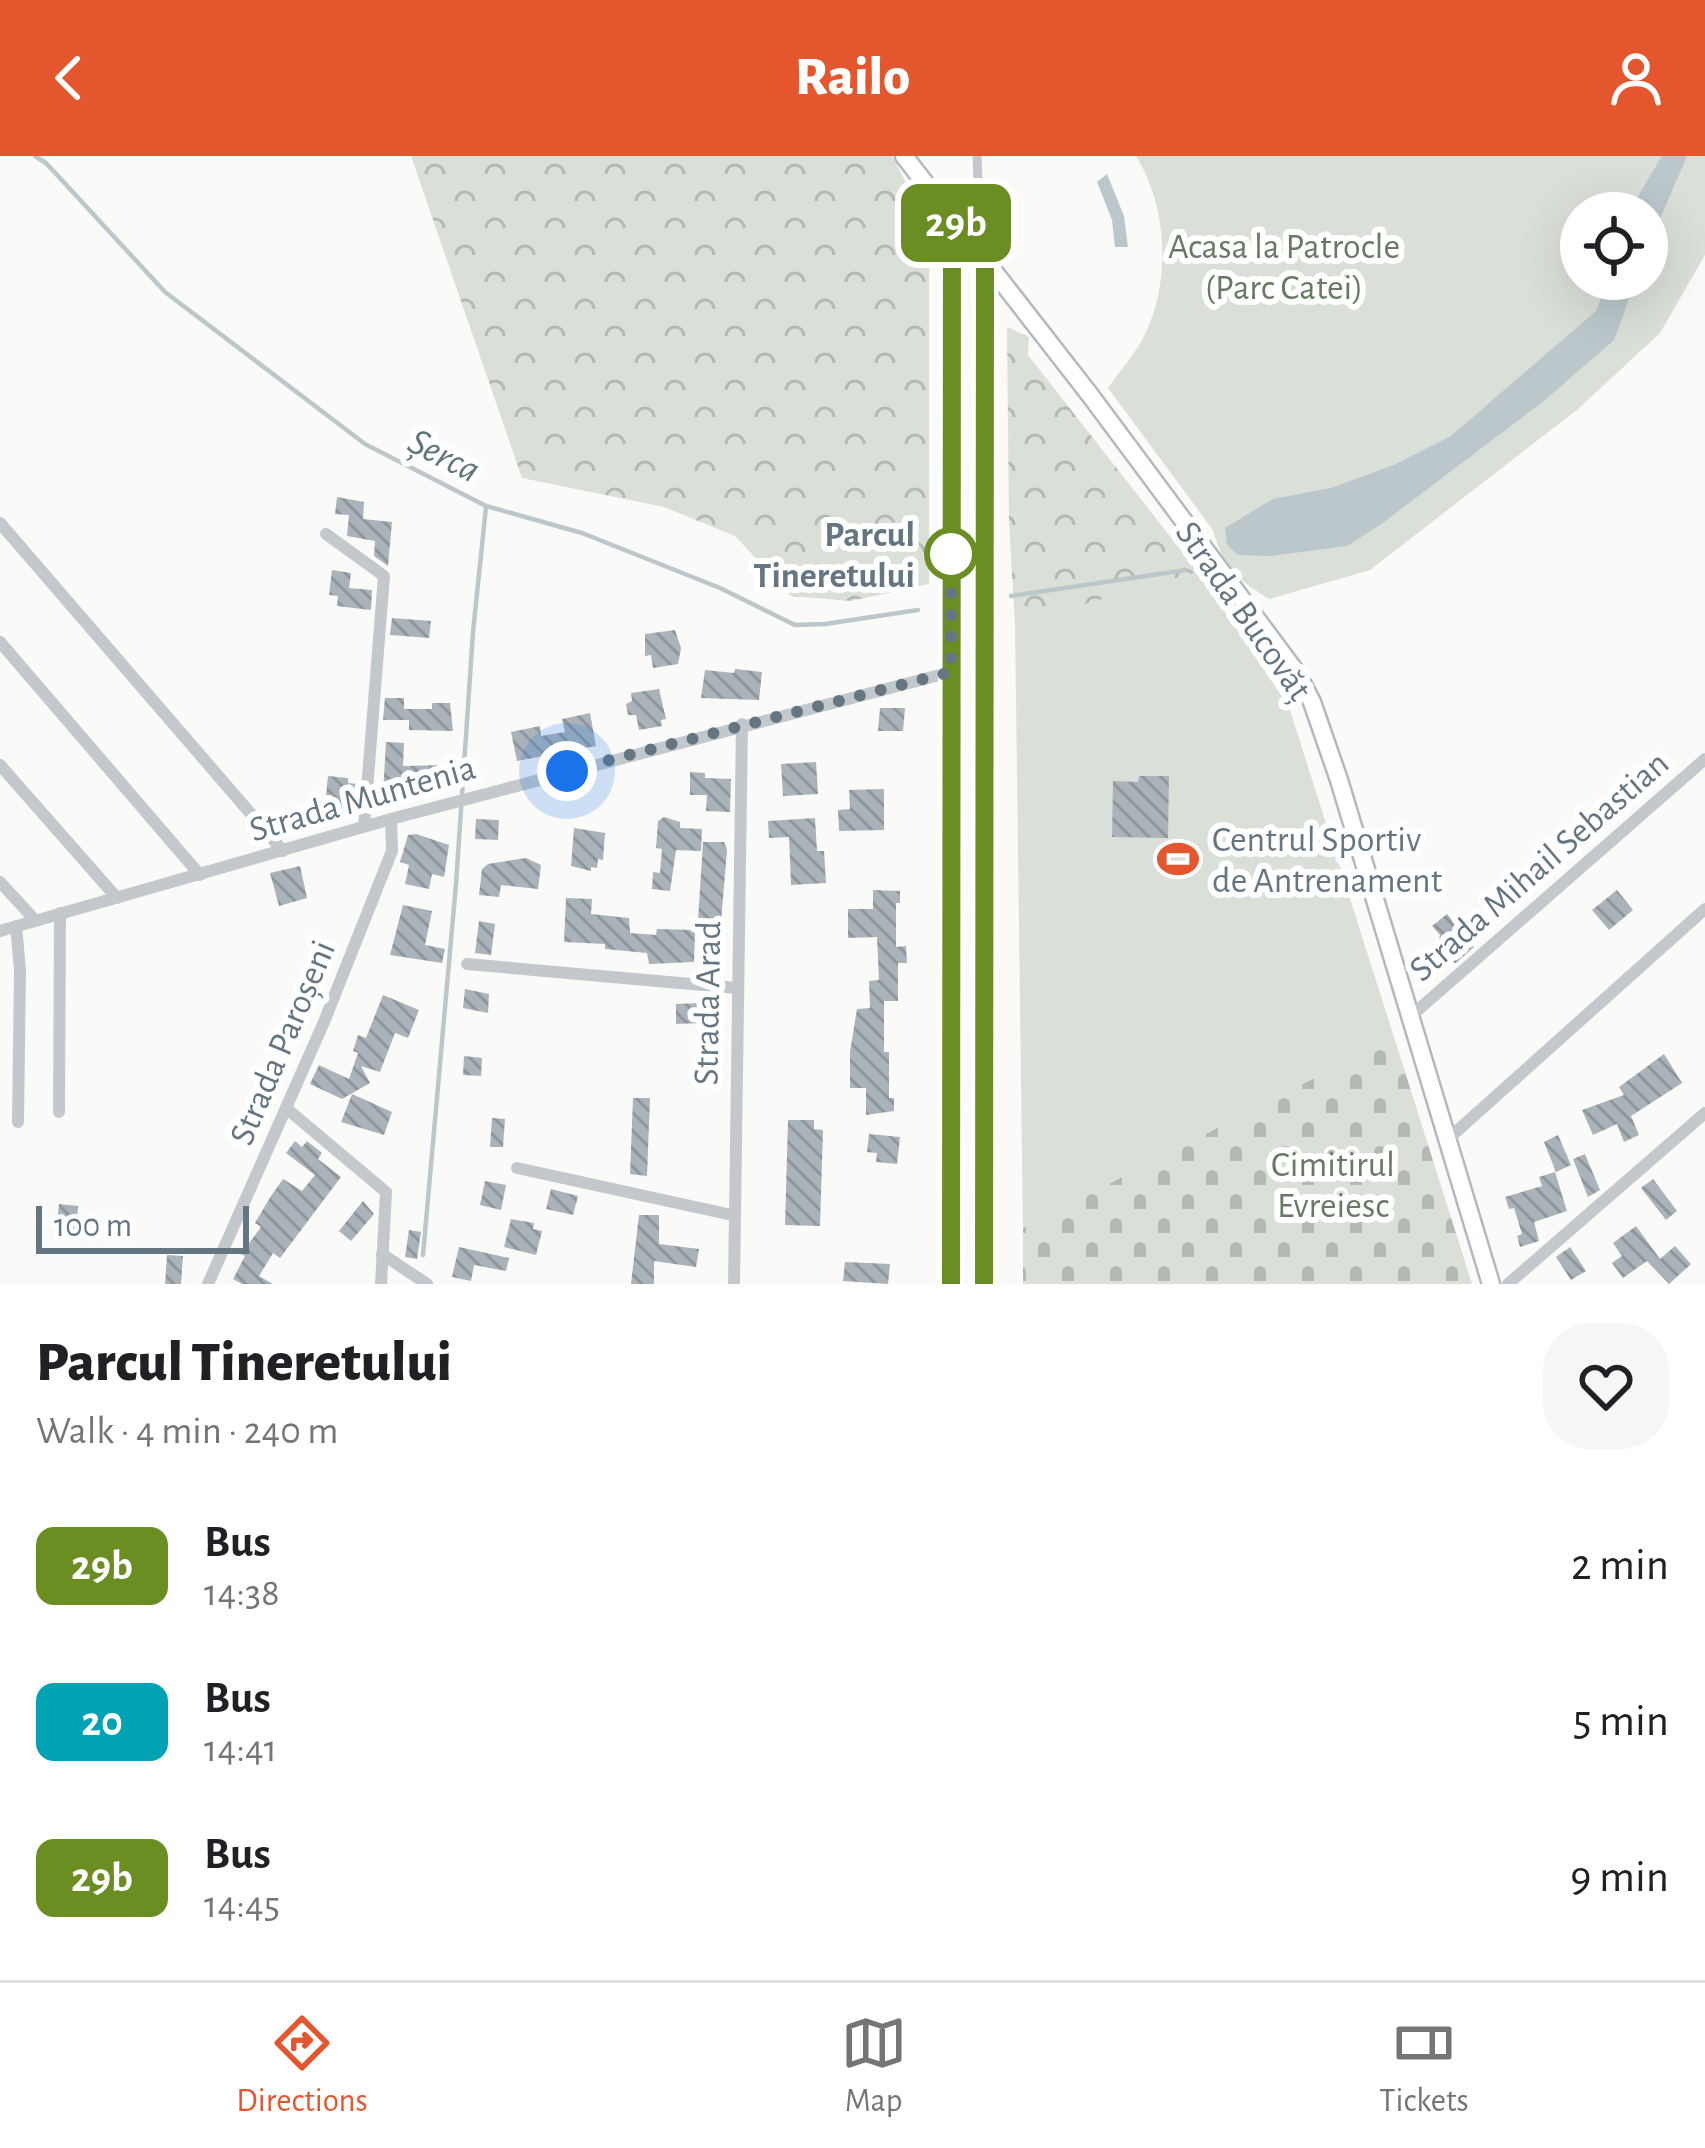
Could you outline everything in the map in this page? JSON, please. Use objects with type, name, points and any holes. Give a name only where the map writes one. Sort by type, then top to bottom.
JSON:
[{"type":"main road","name":"Strada Bucovăț","points":[[904,156],[1297,672],[1325,736],[1491,1284]]},
{"type":"main road","points":[[951,1284],[952,218]]},
{"type":"main road","points":[[984,1284],[985,262]]},
{"type":"street","points":[[977,156],[980,228]]},
{"type":"street","points":[[0,523],[283,851]]},
{"type":"street","points":[[326,534],[384,576],[364,827]]},
{"type":"street","points":[[0,642],[200,874]]},
{"type":"street","name":"Strada Muntenia","points":[[0,931],[391,819],[951,672]]},
{"type":"street","name":"Strada Arad","points":[[734,1284],[742,724]]},
{"type":"street","name":"Strada Mihail Sebastian","points":[[1411,1016],[1705,760]]},
{"type":"street","points":[[0,765],[117,898]]},
{"type":"street","name":"Strada Paroșeni","points":[[208,1284],[392,851],[391,819]]},
{"type":"street","points":[[0,882],[35,920]]},
{"type":"street","points":[[1448,1139],[1705,910]]},
{"type":"street","points":[[59,1112],[60,914]]},
{"type":"street","points":[[16,926],[18,1122]]},
{"type":"street","points":[[467,964],[736,988]]},
{"type":"street","points":[[286,1108],[386,1192],[381,1284]]},
{"type":"street","points":[[1508,1284],[1705,1113]]},
{"type":"street","points":[[517,1168],[732,1215]]},
{"type":"street","points":[[382,1254],[427,1284]]},
{"type":"green space","points":[[411,156],[892,156],[929,227],[929,584],[851,601],[791,596],[735,536],[664,507],[522,478]]},
{"type":"green space","name":"Acasa la Patrocle (Parc Catei)","points":[[1136,156],[1705,156],[1705,255],[1660,333],[1578,409],[1370,570],[1269,599],[1233,571],[1213,530],[1108,388],[1142,339],[1154,311],[1162,242],[1154,197]]},
{"type":"green space","points":[[1007,327],[1029,337],[1028,355],[1198,572],[1015,624]]},
{"type":"green space","name":"Centrul Sportiv de Antrenament","points":[[1198,572],[1289,707],[1394,1037],[1023,1228],[1015,624]]},
{"type":"green space","name":"Cimitirul Evreiesc","points":[[1394,1037],[1472,1284],[1023,1284],[1023,1228]]},
{"type":"shaded area","points":[[1662,156],[1687,156],[1668,200],[1668,192],[1641,192]]},
{"type":"shaded area","points":[[1107,174],[1124,216],[1128,247],[1115,247],[1112,220],[1097,182]]},
{"type":"shaded area","points":[[1600,300],[1628,300],[1614,340],[1545,400],[1347,546],[1271,556],[1238,555],[1227,545],[1225,528],[1273,499],[1331,488],[1394,465],[1451,436],[1596,311]]},
{"type":"building","points":[[337,497],[364,502],[363,519],[392,522],[388,566],[374,556],[375,541],[347,536],[349,515],[335,514]]},
{"type":"building","points":[[332,570],[351,573],[349,588],[372,590],[371,610],[337,606],[338,596],[329,595]]},
{"type":"building","points":[[392,618],[431,621],[429,638],[390,635]]},
{"type":"building","points":[[675,630],[681,648],[678,664],[653,668],[651,655],[645,656],[645,634]]},
{"type":"building","points":[[735,669],[762,672],[759,700],[701,698],[705,670],[734,673]]},
{"type":"building","points":[[659,689],[666,719],[661,720],[662,726],[639,730],[636,715],[628,715],[631,693]]},
{"type":"building","points":[[385,698],[404,698],[404,709],[432,709],[432,703],[450,703],[453,731],[409,730],[409,720],[383,720]]},
{"type":"building","points":[[880,708],[905,708],[903,731],[878,731]]},
{"type":"building","points":[[590,713],[596,746],[517,761],[511,732],[540,726],[541,736],[565,732],[562,719]]},
{"type":"building","points":[[386,742],[404,743],[403,766],[442,765],[441,781],[402,781],[401,795],[383,794]]},
{"type":"building","points":[[816,762],[818,794],[783,796],[781,764]]},
{"type":"building","points":[[690,772],[731,779],[730,812],[706,811],[707,795],[690,795]]},
{"type":"building","points":[[328,776],[357,784],[355,809],[345,808],[344,821],[337,823],[330,823]]},
{"type":"building","points":[[1139,776],[1169,776],[1168,838],[1112,837],[1113,781],[1138,782]]},
{"type":"building","points":[[884,789],[884,830],[839,831],[838,810],[850,809],[849,790]]},
{"type":"building","points":[[664,817],[680,822],[680,828],[702,829],[701,851],[676,850],[670,891],[652,889],[653,872],[660,873],[658,821]]},
{"type":"building","points":[[815,818],[826,883],[791,885],[789,837],[769,838],[768,821]]},
{"type":"building","points":[[476,819],[499,820],[498,840],[475,839]]},
{"type":"building","points":[[574,828],[605,833],[603,860],[598,859],[597,868],[591,871],[571,866]]},
{"type":"building","points":[[408,835],[449,845],[444,877],[432,874],[429,889],[405,884],[409,865],[400,862]]},
{"type":"building","points":[[703,842],[724,842],[727,850],[721,922],[698,920]]},
{"type":"building","points":[[526,858],[541,865],[538,889],[501,885],[499,897],[479,895],[482,869],[488,864]]},
{"type":"building","points":[[300,866],[307,898],[279,906],[270,873]]},
{"type":"building","points":[[873,890],[900,891],[896,947],[906,946],[907,963],[898,963],[898,1001],[884,1001],[884,1052],[889,1052],[889,1098],[894,1098],[894,1111],[866,1115],[866,1088],[850,1088],[850,1052],[857,1009],[870,1008],[869,981],[879,980],[877,937],[848,938],[848,909],[873,909]]},
{"type":"building","points":[[1617,890],[1633,910],[1609,930],[1592,910]]},
{"type":"building","points":[[566,898],[592,899],[591,914],[629,918],[630,933],[695,930],[694,962],[649,964],[647,953],[564,942]]},
{"type":"building","points":[[403,905],[432,911],[425,945],[445,949],[442,963],[390,955]]},
{"type":"building","points":[[1447,914],[1474,947],[1456,963],[1435,956],[1440,935],[1432,926]]},
{"type":"building","points":[[479,921],[495,924],[491,955],[475,953]]},
{"type":"building","points":[[465,989],[489,994],[488,1013],[463,1008]]},
{"type":"building","points":[[383,995],[419,1010],[408,1038],[395,1033],[380,1072],[361,1066],[370,1083],[342,1099],[310,1084],[319,1065],[349,1079],[358,1053],[353,1051],[358,1035],[366,1038]]},
{"type":"building","points":[[702,1003],[703,1023],[676,1024],[676,1004]]},
{"type":"building","points":[[1664,1054],[1682,1083],[1631,1116],[1639,1135],[1624,1142],[1617,1124],[1593,1135],[1582,1110],[1624,1095],[1619,1087]]},
{"type":"building","points":[[464,1056],[482,1058],[481,1076],[463,1075]]},
{"type":"building","points":[[352,1094],[392,1112],[384,1135],[341,1122]]},
{"type":"building","points":[[633,1098],[650,1098],[647,1176],[630,1174]]},
{"type":"building","points":[[492,1118],[505,1119],[503,1147],[490,1147]]},
{"type":"building","points":[[788,1120],[814,1120],[814,1129],[823,1130],[820,1226],[785,1225]]},
{"type":"building","points":[[869,1134],[900,1137],[897,1164],[876,1162],[877,1153],[867,1152]]},
{"type":"building","points":[[1558,1135],[1571,1165],[1556,1172],[1544,1142]]},
{"type":"building","points":[[295,1141],[302,1147],[307,1141],[322,1153],[318,1159],[341,1177],[280,1258],[273,1253],[259,1276],[273,1284],[242,1284],[233,1279],[245,1256],[241,1254],[261,1227],[255,1223],[271,1196],[283,1179],[302,1191],[315,1175],[286,1153]]},
{"type":"building","points":[[1585,1154],[1600,1190],[1588,1197],[1573,1159]]},
{"type":"building","points":[[1555,1172],[1567,1211],[1534,1222],[1539,1241],[1520,1247],[1517,1236],[1522,1234],[1505,1197],[1542,1186],[1539,1177]]},
{"type":"building","points":[[1653,1179],[1677,1211],[1666,1220],[1641,1188]]},
{"type":"building","points":[[485,1181],[506,1185],[501,1210],[480,1205]]},
{"type":"building","points":[[551,1189],[578,1196],[573,1215],[546,1209]]},
{"type":"building","points":[[363,1201],[374,1214],[351,1241],[339,1231]]},
{"type":"building","points":[[59,1204],[78,1206],[76,1234],[56,1232]]},
{"type":"building","points":[[639,1215],[659,1215],[659,1244],[699,1249],[696,1267],[654,1261],[654,1284],[631,1284]]},
{"type":"building","points":[[511,1219],[534,1223],[533,1229],[542,1231],[536,1255],[504,1247]]},
{"type":"building","points":[[1636,1226],[1660,1259],[1675,1246],[1691,1264],[1669,1284],[1647,1261],[1623,1278],[1612,1263],[1622,1256],[1613,1243]]},
{"type":"building","points":[[409,1230],[421,1232],[417,1259],[405,1257]]},
{"type":"building","points":[[459,1247],[509,1258],[506,1271],[474,1265],[471,1281],[452,1277]]},
{"type":"building","points":[[1570,1247],[1586,1271],[1571,1280],[1556,1257]]},
{"type":"building","points":[[167,1255],[183,1256],[181,1284],[165,1284]]},
{"type":"building","points":[[845,1262],[890,1264],[888,1284],[843,1281]]},
{"type":"waterway","name":"Șerca","points":[[35,156],[165,292],[365,444],[486,506],[582,533],[720,588],[795,625],[918,610]]},
{"type":"waterway","points":[[423,1255],[486,507]]},
{"type":"waterway","name":"Șerca","points":[[1011,596],[1186,570]]},
{"type":"bus line","name":"29b","points":[[951,1284],[952,218],[985,262],[984,1284]]},
{"type":"place","name":"Parcul Tineretului","points":[[951,554]]},
{"type":"place","name":"Centrul Sportiv de Antrenament","points":[[1178,859]]},
{"type":"route","points":[[567,771],[951,672],[951,554]]}]
